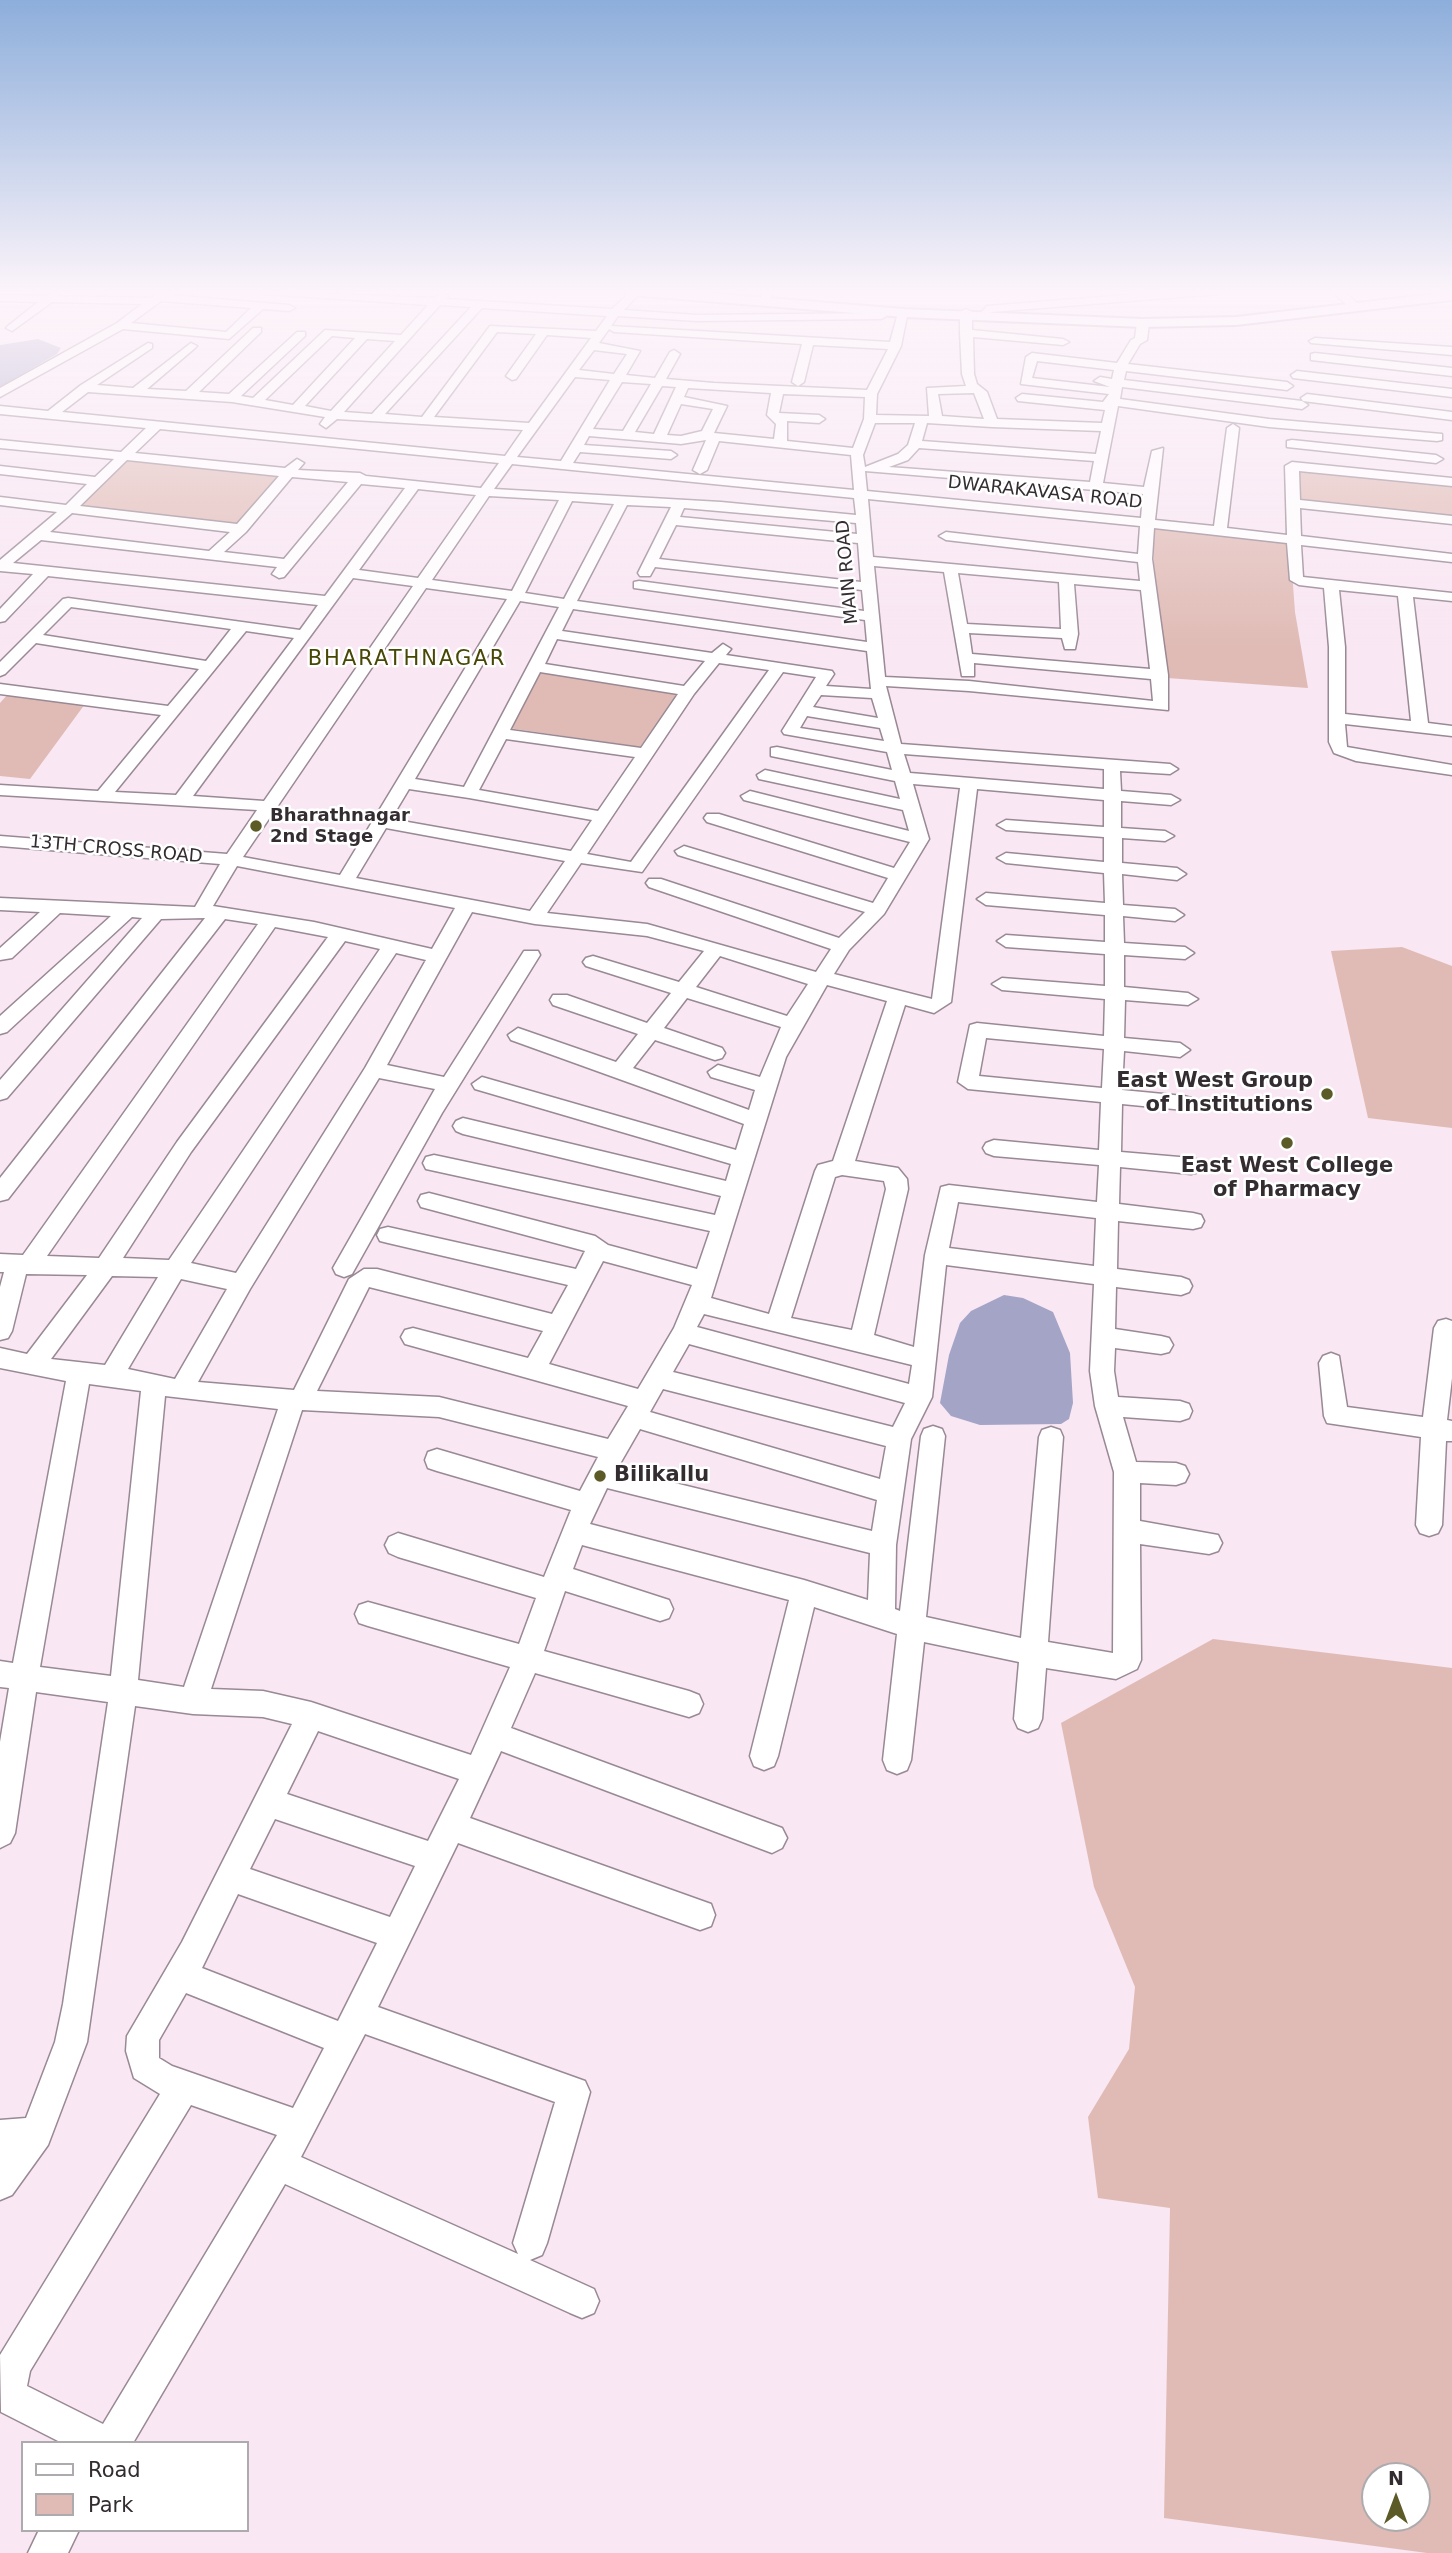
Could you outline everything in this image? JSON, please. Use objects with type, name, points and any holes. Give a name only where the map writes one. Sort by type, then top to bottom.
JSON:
[{"type":"street","points":[[52,414],[57,410]]},
{"type":"street","points":[[303,410],[334,415],[532,427]]},
{"type":"street","points":[[212,556],[241,529],[291,472],[338,410]]},
{"type":"street","points":[[375,418],[382,410]]},
{"type":"street","points":[[425,421],[433,410]]},
{"type":"street","points":[[4,1181],[210,912],[232,860],[485,492],[544,410]]},
{"type":"street","points":[[566,464],[597,410]]},
{"type":"street","points":[[627,436],[641,410]]},
{"type":"street","points":[[659,438],[672,410]]},
{"type":"street","points":[[626,610],[696,473],[719,410]]},
{"type":"street","points":[[774,417],[775,410]]},
{"type":"street","points":[[857,454],[870,419],[870,410]]},
{"type":"street","points":[[932,410],[936,419]]},
{"type":"street","points":[[986,410],[992,423]]},
{"type":"street","points":[[1096,486],[1110,410]]},
{"type":"street","points":[[1211,410],[1289,425],[1437,437]]},
{"type":"street","points":[[1388,410],[1452,416]]},
{"type":"street","name":"DWARAKAVASA ROAD","points":[[0,411],[52,414],[313,442],[696,473],[860,494],[1452,558]]},
{"type":"street","points":[[1292,466],[1445,481],[1436,459],[1437,415]]},
{"type":"street","points":[[774,417],[819,419]]},
{"type":"street","points":[[774,417],[782,423],[780,444]]},
{"type":"street","points":[[870,419],[936,419],[1106,427]]},
{"type":"street","points":[[865,471],[903,457],[916,444],[922,419]]},
{"type":"street","points":[[1289,425],[1292,444],[1296,577],[1299,581],[1452,597]]},
{"type":"street","points":[[1,567],[68,510],[156,426]]},
{"type":"street","points":[[1220,531],[1233,428]]},
{"type":"street","points":[[584,432],[681,440],[710,436],[895,460]]},
{"type":"street","points":[[749,459],[755,441]]},
{"type":"street","points":[[0,444],[122,458],[360,477],[485,492],[863,520]]},
{"type":"street","points":[[916,444],[1101,458]]},
{"type":"street","points":[[1292,444],[1436,459]]},
{"type":"street","points":[[574,448],[671,455]]},
{"type":"street","points":[[819,690],[970,686],[1162,707],[1145,559],[1150,491],[1158,451]]},
{"type":"street","name":"MAIN ROAD","points":[[857,454],[865,471],[860,494],[878,688],[920,839]]},
{"type":"street","points":[[0,470],[96,481]]},
{"type":"street","points":[[865,471],[1150,491]]},
{"type":"street","points":[[260,596],[360,477]]},
{"type":"street","points":[[181,801],[415,484]]},
{"type":"street","points":[[345,881],[517,595],[567,498]]},
{"type":"street","points":[[0,501],[241,529]]},
{"type":"street","points":[[469,793],[622,502]]},
{"type":"street","points":[[1293,503],[1452,520]]},
{"type":"street","points":[[672,520],[865,538]]},
{"type":"street","points":[[38,535],[287,564]]},
{"type":"street","points":[[946,536],[1145,559]]},
{"type":"street","points":[[0,543],[25,546]]},
{"type":"street","points":[[868,561],[1149,586]]},
{"type":"street","points":[[650,562],[870,587]]},
{"type":"street","points":[[1,567],[328,601]]},
{"type":"street","points":[[950,567],[970,686]]},
{"type":"street","points":[[0,618],[44,571]]},
{"type":"street","points":[[351,573],[873,647]]},
{"type":"street","points":[[1066,579],[1071,667]]},
{"type":"street","points":[[1331,584],[1339,718],[1337,742],[1340,750],[1356,756],[1452,770]]},
{"type":"street","points":[[639,585],[871,616]]},
{"type":"street","points":[[1405,592],[1420,727]]},
{"type":"street","points":[[23,595],[306,635]]},
{"type":"street","points":[[0,671],[68,603]]},
{"type":"street","points":[[103,796],[242,625]]},
{"type":"street","points":[[535,918],[688,691],[718,656],[737,628]]},
{"type":"street","points":[[961,628],[1070,634]]},
{"type":"street","points":[[552,634],[718,656],[825,674],[819,690],[790,731],[891,736],[1111,765],[1170,769]]},
{"type":"street","points":[[32,638],[211,666]]},
{"type":"street","points":[[966,658],[1160,675]]},
{"type":"street","points":[[536,667],[688,691]]},
{"type":"street","points":[[382,822],[636,868],[779,667]]},
{"type":"street","points":[[0,689],[173,712]]},
{"type":"street","points":[[805,711],[891,736]]},
{"type":"street","points":[[1339,718],[1452,730]]},
{"type":"street","points":[[500,733],[645,754]]},
{"type":"street","points":[[777,752],[905,778],[1171,800]]},
{"type":"street","points":[[574,1531],[804,1592],[913,1628],[1034,1653],[1116,1666],[1127,1660],[1127,1472],[1107,1406],[1102,1371],[1115,992],[1111,765]]},
{"type":"street","points":[[765,775],[909,806]]},
{"type":"street","points":[[405,783],[603,817]]},
{"type":"street","name":"13TH CROSS ROAD","points":[[0,841],[232,860],[535,918],[647,930],[819,979],[934,1006],[941,1002],[969,784]]},
{"type":"street","points":[[0,790],[271,806]]},
{"type":"street","points":[[114,2441],[300,2127],[478,1771],[528,1657],[574,1531],[600,1476],[683,1333],[701,1292],[767,1086],[792,1024],[842,946],[878,910],[920,839],[750,796]]},
{"type":"street","points":[[713,818],[899,875]]},
{"type":"street","points":[[1006,825],[1165,836]]},
{"type":"street","points":[[684,851],[878,910]]},
{"type":"street","points":[[1006,858],[1177,874]]},
{"type":"street","points":[[654,883],[842,946]]},
{"type":"street","points":[[986,899],[1175,915]]},
{"type":"street","points":[[0,904],[156,913],[210,912],[271,920],[438,957]]},
{"type":"street","points":[[0,2183],[36,2133],[71,2042],[79,2004],[168,1387],[242,1283],[374,1070],[467,904]]},
{"type":"street","points":[[2,956],[55,908]]},
{"type":"street","points":[[0,1027],[128,911]]},
{"type":"street","points":[[0,1093],[156,913]]},
{"type":"street","points":[[0,1331],[15,1265],[271,920]]},
{"type":"street","points":[[34,1363],[104,1269],[184,1147],[340,934]]},
{"type":"street","points":[[1006,941],[1185,953]]},
{"type":"street","points":[[112,1375],[175,1269],[391,947]]},
{"type":"street","points":[[619,1072],[716,948]]},
{"type":"street","points":[[344,1268],[449,1085],[531,955]]},
{"type":"street","points":[[593,962],[792,1024]]},
{"type":"street","points":[[1002,984],[1188,999]]},
{"type":"street","points":[[842,1167],[898,997]]},
{"type":"street","points":[[560,1000],[652,1029],[767,1086]]},
{"type":"street","points":[[1180,1050],[977,1030],[968,1082],[1184,1103]]},
{"type":"street","points":[[518,1035],[757,1120]]},
{"type":"street","points":[[374,1070],[449,1085]]},
{"type":"street","points":[[482,1084],[744,1160]]},
{"type":"street","points":[[463,1126],[733,1191]]},
{"type":"street","points":[[994,1148],[1191,1166]]},
{"type":"street","points":[[434,1163],[723,1225]]},
{"type":"street","points":[[777,1325],[826,1171],[842,1167],[890,1174],[896,1179],[897,1189],[861,1341]]},
{"type":"street","points":[[881,1616],[883,1545],[899,1439],[920,1397],[936,1255],[949,1193],[1194,1221]]},
{"type":"street","points":[[429,1201],[595,1245],[597,1251],[534,1369]]},
{"type":"street","points":[[388,1235],[582,1279]]},
{"type":"street","points":[[597,1251],[777,1325],[861,1341],[923,1359]]},
{"type":"street","points":[[936,1255],[1181,1286]]},
{"type":"street","points":[[15,1265],[175,1269],[242,1283]]},
{"type":"street","points":[[193,1701],[297,1400],[357,1284],[364,1278],[377,1278],[557,1325]]},
{"type":"street","points":[[1429,1525],[1443,1429],[1446,1328]]},
{"type":"street","points":[[683,1333],[920,1397]]},
{"type":"street","points":[[1103,1337],[1161,1345]]},
{"type":"street","points":[[413,1338],[534,1369],[638,1409],[891,1493]]},
{"type":"street","points":[[0,1358],[79,1374],[112,1375],[168,1387],[297,1400],[439,1407],[615,1451]]},
{"type":"street","points":[[1331,1363],[1336,1416],[1443,1429]]},
{"type":"street","points":[[0,1832],[12,1676],[79,1374]]},
{"type":"street","points":[[656,1377],[899,1439]]},
{"type":"street","points":[[1107,1406],[1180,1412]]},
{"type":"street","points":[[897,1760],[933,1436]]},
{"type":"street","points":[[1028,1719],[1051,1437]]},
{"type":"street","points":[[438,1460],[587,1504]]},
{"type":"street","points":[[1127,1472],[1176,1474]]},
{"type":"street","points":[[600,1476],[883,1545]]},
{"type":"street","points":[[1126,1530],[1209,1543]]},
{"type":"street","points":[[398,1545],[660,1609]]},
{"type":"street","points":[[764,1756],[804,1592]]},
{"type":"street","points":[[368,1614],[689,1704]]},
{"type":"street","points":[[12,1676],[193,1701],[236,1701],[311,1715],[478,1771]]},
{"type":"street","points":[[300,2127],[163,2079],[145,2067],[142,2051],[144,2036],[180,1975],[231,1877],[311,1715]]},
{"type":"street","points":[[494,1735],[772,1838]]},
{"type":"street","points":[[267,1802],[435,1858]]},
{"type":"street","points":[[451,1826],[700,1915]]},
{"type":"street","points":[[231,1877],[397,1935]]},
{"type":"street","points":[[180,1975],[351,2028],[574,2092],[530,2243]]},
{"type":"street","points":[[97,2441],[14,2399],[4,2386],[14,2364],[184,2086]]},
{"type":"street","points":[[0,2137],[36,2133]]},
{"type":"street","points":[[278,2164],[582,2301]]},
{"type":"street","points":[[47,2553],[59,2532]]},
{"type":"green space","points":[[126,461],[282,474],[238,523],[78,506]]},
{"type":"green space","points":[[1296,465],[1452,482],[1452,518],[1294,500]]},
{"type":"green space","points":[[1152,528],[1290,544],[1295,612],[1308,688],[1167,678],[1156,602]]},
{"type":"green space","points":[[540,672],[680,693],[640,747],[508,728]]},
{"type":"green space","points":[[8,694],[85,704],[30,779],[0,776],[0,703]]},
{"type":"green space","points":[[1402,947],[1452,966],[1452,1128],[1368,1118],[1331,951]]},
{"type":"green space","points":[[1213,1639],[1452,1668],[1452,2553],[1427,2553],[1164,2518],[1170,2208],[1098,2198],[1088,2117],[1129,2049],[1135,1987],[1094,1887],[1061,1723]]},
{"type":"water","points":[[1004,1295],[1023,1298],[1053,1312],[1070,1353],[1073,1403],[1069,1419],[1061,1424],[980,1425],[951,1416],[940,1403],[949,1355],[960,1323],[971,1311]]},
{"type":"place","name":"Bharathnagar 2nd Stage","points":[[256,826]]},
{"type":"place","name":"East West Group of Institutions","points":[[1327,1094]]},
{"type":"place","name":"East West College of Pharmacy","points":[[1287,1143]]},
{"type":"place","name":"Bilikallu","points":[[600,1476]]},
{"type":"district","name":"BHARATHNAGAR","points":[[407,660]]}]
